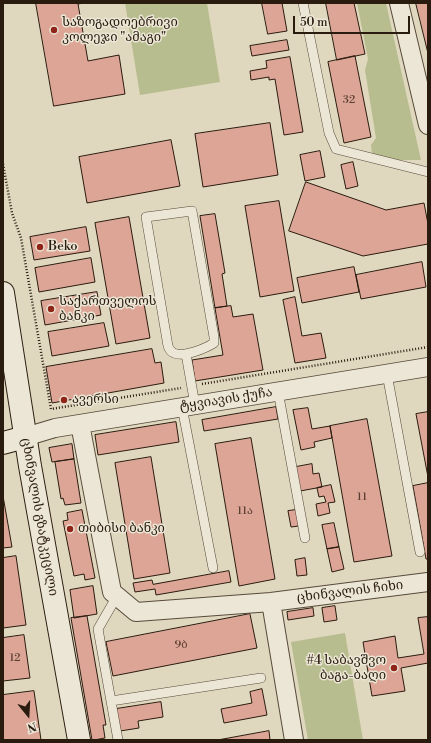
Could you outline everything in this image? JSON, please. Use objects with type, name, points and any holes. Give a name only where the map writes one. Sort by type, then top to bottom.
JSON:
[{"type":"main road","name":"ცხინვალის გზატკეცილი","points":[[3,293],[25,437],[79,740]]},
{"type":"main road","points":[[3,443],[25,437]]},
{"type":"street","points":[[399,3],[428,125]]},
{"type":"street","name":"ტყვიავის ქუჩა","points":[[25,437],[55,428],[428,367]]},
{"type":"street","points":[[80,424],[112,592],[117,596]]},
{"type":"street","name":"ცხინვალის ჩიხი","points":[[117,596],[136,612],[271,602],[428,582]]},
{"type":"street","points":[[271,602],[294,740]]},
{"type":"lane","points":[[304,3],[329,133],[336,149],[428,172]]},
{"type":"lane","points":[[192,211],[214,343],[186,354],[175,354],[168,346],[146,217],[192,211]]},
{"type":"lane","points":[[186,354],[192,386],[188,406],[213,568]]},
{"type":"lane","points":[[387,374],[420,552]]},
{"type":"lane","points":[[278,391],[304,538]]},
{"type":"lane","points":[[117,596],[98,629],[118,740]]},
{"type":"lane","points":[[111,701],[261,678]]},
{"type":"path","points":[[3,164],[12,213],[21,238],[51,409],[428,347]]},
{"type":"green space","points":[[125,3],[207,3],[220,82],[140,95]]},
{"type":"green space","points":[[357,3],[386,3],[421,160],[398,160],[372,154],[371,145],[376,138],[365,70],[368,59]]},
{"type":"green space","points":[[345,633],[363,740],[308,740],[291,642]]},
{"type":"building","points":[[36,3],[84,3],[78,4],[88,61],[119,55],[125,94],[54,106]]},
{"type":"building","points":[[262,3],[282,3],[287,31],[268,34]]},
{"type":"building","points":[[326,3],[354,3],[365,54],[337,60]]},
{"type":"building","points":[[416,3],[428,3],[428,53]]},
{"type":"building","points":[[287,40],[289,50],[252,56],[250,46]]},
{"type":"building","points":[[355,56],[371,137],[344,143],[328,62]]},
{"type":"building","points":[[290,57],[303,132],[284,135],[275,79],[269,80],[269,77],[251,80],[250,71],[267,68],[266,61]]},
{"type":"building","points":[[270,123],[278,175],[203,187],[195,134]]},
{"type":"building","points":[[171,140],[180,186],[87,203],[79,157]]},
{"type":"building","points":[[320,151],[325,177],[305,181],[300,155]]},
{"type":"building","points":[[353,162],[358,186],[346,189],[341,165]]},
{"type":"building","points":[[306,182],[386,210],[424,203],[428,224],[428,244],[363,256],[289,231]]},
{"type":"building","points":[[279,201],[294,291],[260,297],[245,206]]},
{"type":"building","points":[[215,214],[225,273],[222,274],[227,306],[215,308],[200,216]]},
{"type":"building","points":[[129,217],[150,338],[116,344],[95,223]]},
{"type":"building","points":[[86,227],[90,251],[34,260],[30,237]]},
{"type":"building","points":[[91,258],[95,282],[39,292],[35,268]]},
{"type":"building","points":[[422,262],[426,287],[361,299],[356,275]]},
{"type":"building","points":[[354,267],[359,292],[302,303],[297,278]]},
{"type":"building","points":[[97,292],[101,315],[45,325],[41,301]]},
{"type":"building","points":[[295,297],[302,336],[321,333],[326,358],[295,363],[283,300]]},
{"type":"building","points":[[231,306],[233,317],[253,314],[263,370],[195,381],[192,360],[223,355],[215,308]]},
{"type":"building","points":[[104,323],[109,346],[52,356],[48,332]]},
{"type":"building","points":[[152,349],[155,363],[161,362],[164,383],[52,403],[46,367]]},
{"type":"building","points":[[276,407],[278,419],[204,431],[202,420]]},
{"type":"building","points":[[308,408],[312,429],[330,426],[332,438],[314,442],[315,447],[301,450],[293,410]]},
{"type":"building","points":[[428,412],[428,477],[416,414]]},
{"type":"building","points":[[367,419],[392,556],[354,562],[330,426]]},
{"type":"building","points":[[176,422],[179,442],[98,455],[95,435]]},
{"type":"building","points":[[251,438],[275,579],[239,586],[215,444]]},
{"type":"building","points":[[72,444],[74,459],[52,462],[49,448]]},
{"type":"building","points":[[151,457],[170,573],[134,579],[115,463]]},
{"type":"building","points":[[74,459],[81,503],[65,505],[63,498],[61,499],[55,462]]},
{"type":"building","points":[[312,464],[313,474],[319,473],[322,487],[300,491],[296,467]]},
{"type":"building","points":[[428,483],[428,559],[426,559],[413,486]]},
{"type":"building","points":[[331,485],[335,502],[328,503],[330,513],[318,516],[316,504],[326,502],[324,496],[319,497],[317,488]]},
{"type":"building","points":[[3,496],[12,547],[3,548]]},
{"type":"building","points":[[82,510],[95,578],[85,580],[84,574],[74,576],[63,521],[68,520],[67,513]]},
{"type":"building","points":[[296,510],[299,526],[291,527],[288,511]]},
{"type":"building","points":[[334,523],[339,547],[327,549],[322,525]]},
{"type":"building","points":[[339,547],[344,569],[332,572],[327,549]]},
{"type":"building","points":[[16,556],[26,625],[3,628],[3,558]]},
{"type":"building","points":[[305,558],[307,575],[297,576],[295,560]]},
{"type":"building","points":[[229,571],[231,582],[156,595],[155,589],[135,592],[133,583],[152,580],[153,584]]},
{"type":"building","points":[[93,586],[97,614],[74,618],[70,590]]},
{"type":"building","points":[[335,606],[337,620],[324,622],[322,608]]},
{"type":"building","points":[[313,608],[314,616],[288,620],[287,612]]},
{"type":"building","points":[[250,614],[257,648],[113,676],[106,642]]},
{"type":"building","points":[[87,616],[106,725],[103,725],[105,738],[94,740],[92,740],[71,618]]},
{"type":"building","points":[[428,617],[428,663],[401,668],[405,691],[372,696],[363,642],[395,636],[398,658],[424,654],[418,618]]},
{"type":"building","points":[[24,635],[30,678],[3,681],[3,638]]},
{"type":"building","points":[[262,689],[267,715],[224,723],[221,709],[252,703],[250,692]]},
{"type":"building","points":[[34,691],[41,740],[3,740],[3,695]]},
{"type":"building","points":[[161,702],[163,717],[138,721],[139,728],[120,731],[116,709]]},
{"type":"building","points":[[269,731],[270,740],[218,740]]},
{"type":"place","name":"საზოგადოებრივი კოლეჯი \"ამაგი\"","points":[[54,30]]},
{"type":"place","name":"Beko","points":[[40,247]]},
{"type":"place","name":"საქართველოს ბანკი","points":[[51,309]]},
{"type":"place","name":"ავერსი","points":[[64,400]]},
{"type":"place","name":"თიბისი ბანკი","points":[[70,529]]},
{"type":"place","name":"#4 საბავშვო ბაგა-ბაღი","points":[[394,668]]}]
